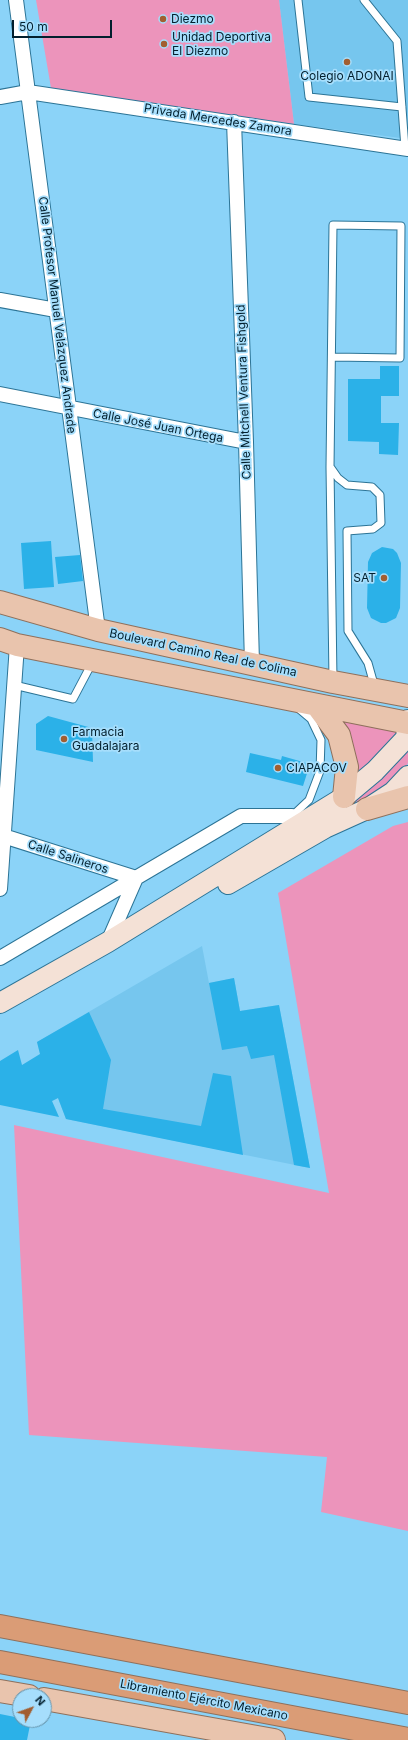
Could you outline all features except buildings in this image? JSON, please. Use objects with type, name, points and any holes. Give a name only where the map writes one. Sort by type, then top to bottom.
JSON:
[{"type":"highway","points":[[0,1626],[408,1703]]},
{"type":"highway","name":"Libramiento Ejército Mexicano","points":[[0,1662],[408,1739]]},
{"type":"main road","name":"Boulevard Camino Real de Colima","points":[[0,602],[98,630],[333,682],[408,696]]},
{"type":"main road","points":[[8,642],[318,707],[408,723]]},
{"type":"main road","points":[[318,707],[339,735],[347,767],[344,797]]},
{"type":"main road","points":[[367,810],[408,797]]},
{"type":"main road","points":[[0,1691],[12,1693]]},
{"type":"main road","points":[[52,1700],[274,1740]]},
{"type":"street","name":"Calle Profesor Manuel Velázquez Andrade","points":[[16,0],[98,630]]},
{"type":"street","name":"Privada Mercedes Zamora","points":[[0,97],[28,92],[407,148]]},
{"type":"street","name":"Calle Mitchell Ventura Fishgold","points":[[234,122],[246,442],[252,663]]},
{"type":"street","points":[[0,300],[56,310]]},
{"type":"street","name":"Calle José Juan Ortega","points":[[0,394],[69,409],[246,442]]},
{"type":"street","points":[[0,889],[2,836],[14,685],[8,642]]},
{"type":"street","points":[[0,1003],[108,942],[295,821],[344,797],[375,771],[406,738],[408,720]]},
{"type":"street","points":[[108,942],[135,937],[325,828],[367,810],[392,792],[408,776]]},
{"type":"street","points":[[0,958],[241,816],[295,821]]},
{"type":"street","name":"Calle Salineros","points":[[2,836],[136,878]]},
{"type":"street","points":[[108,942],[136,878]]},
{"type":"lane","points":[[298,0],[309,98],[402,107]]},
{"type":"lane","points":[[364,0],[397,41],[407,148]]},
{"type":"lane","points":[[332,357],[400,358],[401,226],[333,225],[330,467],[333,682]]},
{"type":"lane","points":[[330,467],[338,478],[347,485],[372,487],[380,495],[381,523],[373,529],[347,531],[348,632],[368,663],[375,690]]},
{"type":"lane","points":[[14,685],[73,699],[94,661]]},
{"type":"lane","points":[[287,700],[311,719],[321,740],[320,771],[309,800],[295,821]]},
{"type":"shaded area","name":"Unidad Deportiva El Diezmo","points":[[36,0],[279,0],[294,124],[57,91],[51,88]]},
{"type":"shaded area","name":"Colegio ADONAI","points":[[279,0],[408,0],[408,139],[294,124]]},
{"type":"shaded area","points":[[335,718],[403,732],[350,784]]},
{"type":"shaded area","points":[[408,744],[408,763],[405,770],[388,788],[305,834]]},
{"type":"shaded area","points":[[408,822],[408,1531],[321,1512],[327,1457],[29,1435],[14,1125],[329,1193],[278,893],[393,826]]},
{"type":"shaded area","points":[[202,946],[209,983],[234,978],[240,1011],[279,1005],[310,1168],[66,1119],[58,1098],[52,1101],[37,1042]]},
{"type":"place","name":"Diezmo","points":[[163,19]]},
{"type":"place","name":"Unidad Deportiva El Diezmo","points":[[164,44]]},
{"type":"place","name":"Colegio ADONAI","points":[[347,62]]},
{"type":"place","name":"SAT","points":[[384,578]]},
{"type":"place","name":"Farmacia Guadalajara","points":[[64,739]]},
{"type":"place","name":"CIAPACOV","points":[[278,768]]}]
